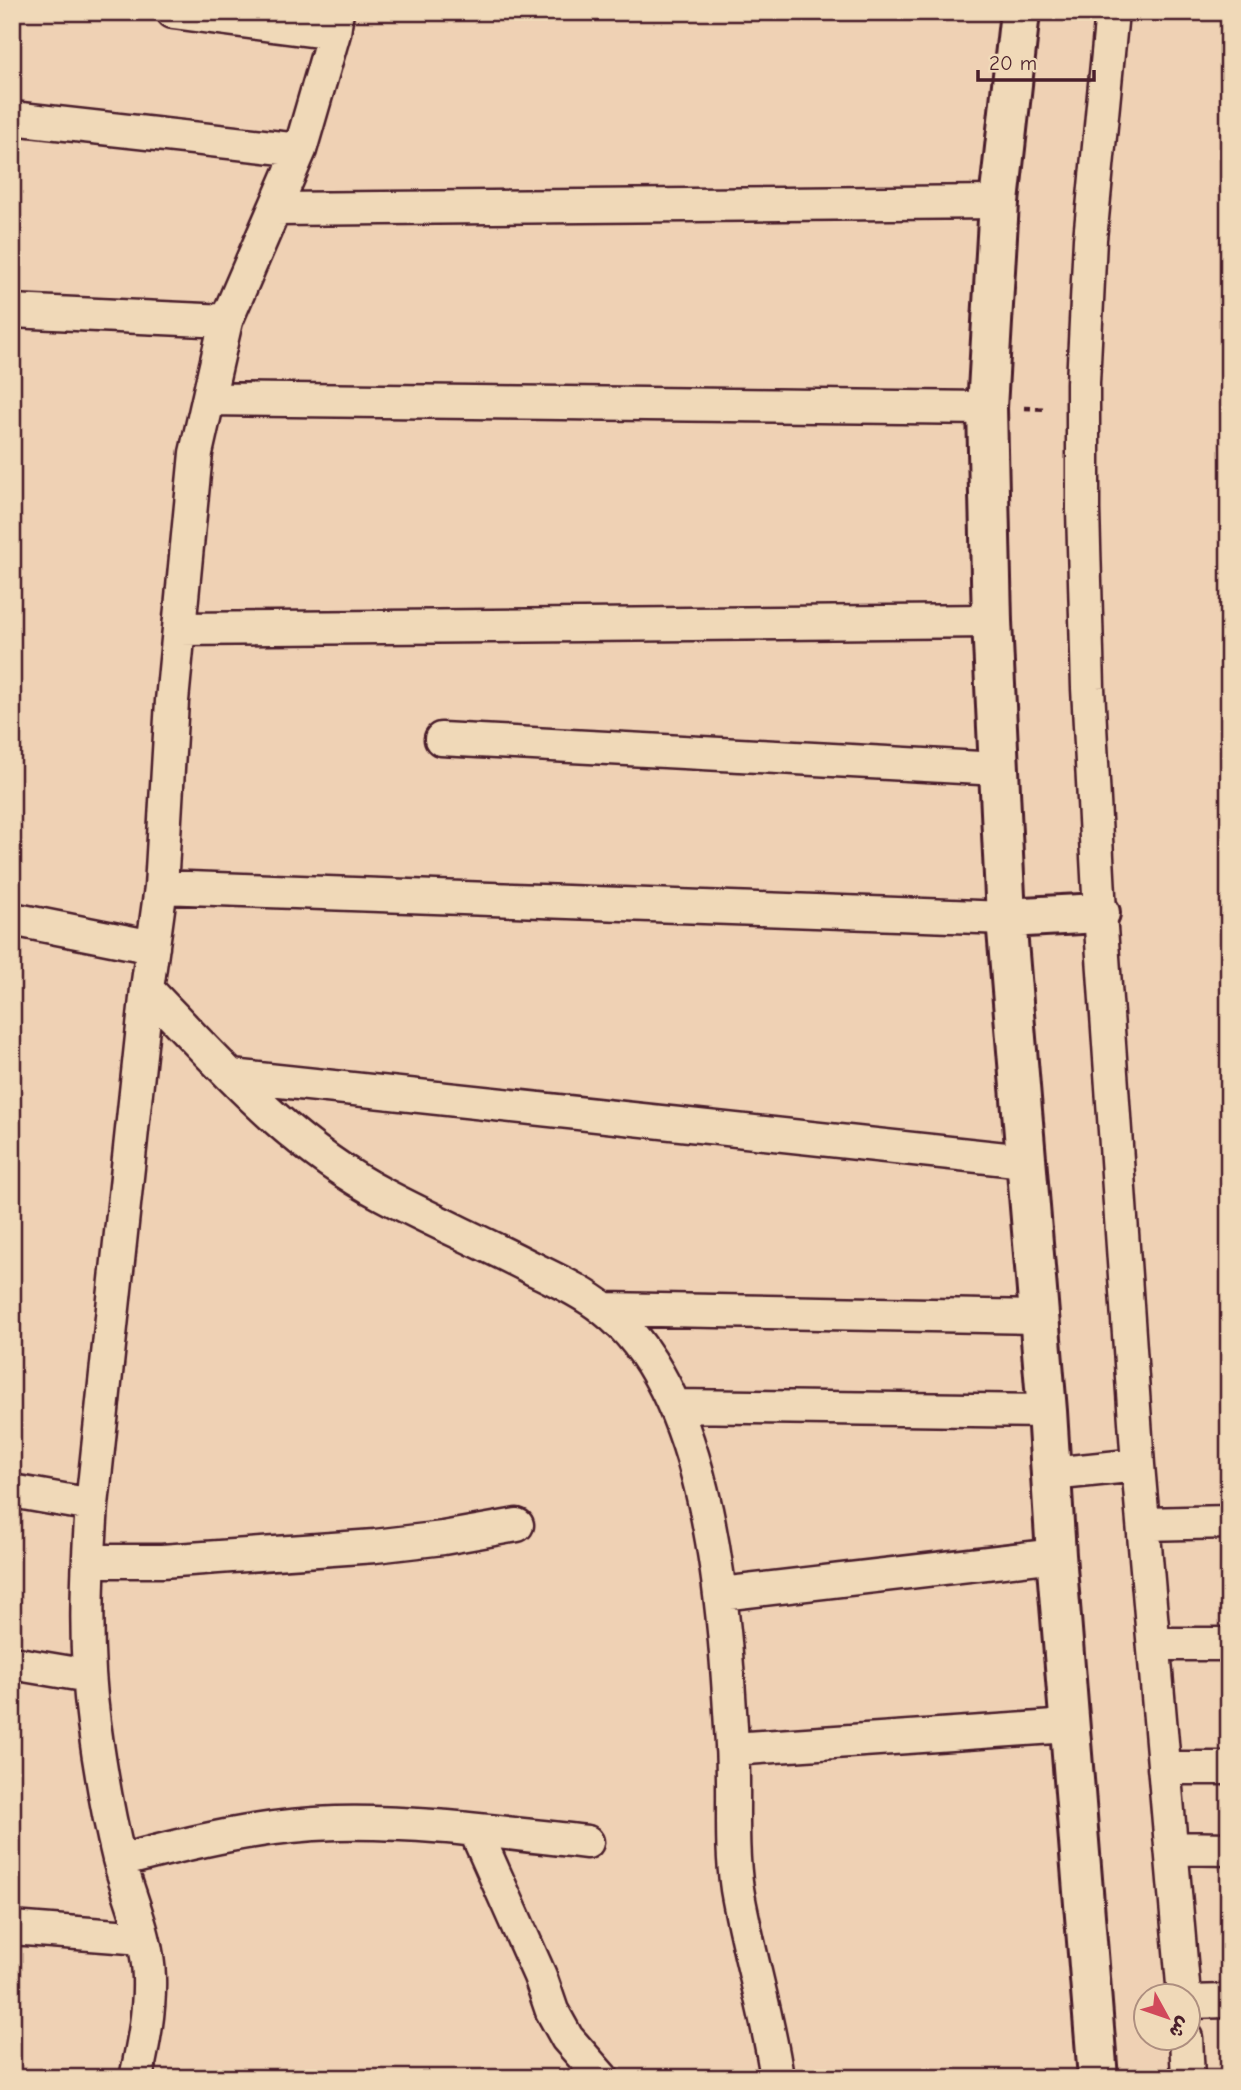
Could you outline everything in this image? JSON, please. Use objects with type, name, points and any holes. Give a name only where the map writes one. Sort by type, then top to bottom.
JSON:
[{"type":"street","points":[[135,2078],[148,2014],[149,1976],[133,1897],[120,1861],[94,1723],[89,1676],[92,1505],[161,887],[172,701],[197,453],[226,321],[300,150],[336,23],[173,12]]},
{"type":"street","points":[[1020,12],[999,202],[987,408],[992,621],[1006,918],[1098,2078]]},
{"type":"street","points":[[1112,12],[1090,239],[1083,409],[1088,688],[1100,913],[1138,1465],[1183,1982]]},
{"type":"street","points":[[12,118],[300,150]]},
{"type":"street","points":[[275,209],[999,202]]},
{"type":"street","points":[[12,312],[226,321]]},
{"type":"street","points":[[209,399],[987,408]]},
{"type":"street","points":[[179,629],[992,621]]},
{"type":"street","points":[[441,739],[999,769]]},
{"type":"street","points":[[161,887],[1006,918],[1100,913]]},
{"type":"street","points":[[12,919],[153,947]]},
{"type":"street","points":[[148,989],[281,1124],[323,1158],[384,1195],[532,1268],[604,1309],[641,1345],[675,1406],[714,1544],[721,1594],[732,1749],[732,1834],[737,1889],[771,2041],[776,2078]]},
{"type":"street","points":[[232,1076],[1025,1161]]},
{"type":"street","points":[[604,1309],[1039,1317]]},
{"type":"street","points":[[675,1406],[1047,1411]]},
{"type":"street","points":[[1051,1474],[1138,1465]]},
{"type":"street","points":[[12,1491],[92,1505]]},
{"type":"street","points":[[1144,1524],[1229,1522]]},
{"type":"street","points":[[89,1561],[162,1561],[375,1546],[517,1525]]},
{"type":"street","points":[[721,1594],[1056,1555]]},
{"type":"street","points":[[1154,1644],[1229,1644]]},
{"type":"street","points":[[12,1663],[89,1676]]},
{"type":"street","points":[[732,1749],[1069,1726]]},
{"type":"street","points":[[1164,1768],[1229,1768]]},
{"type":"street","points":[[120,1861],[200,1840],[268,1829],[334,1823],[388,1823],[587,1842]]},
{"type":"street","points":[[475,1830],[540,1976],[552,2011],[567,2038],[602,2078]]},
{"type":"street","points":[[1171,1848],[1229,1849]]},
{"type":"street","points":[[12,1927],[143,1938]]},
{"type":"street","points":[[1202,2002],[1229,2001]]},
{"type":"street","points":[[1187,2052],[1188,2078]]},
{"type":"path","points":[[987,408],[1083,409]]}]
